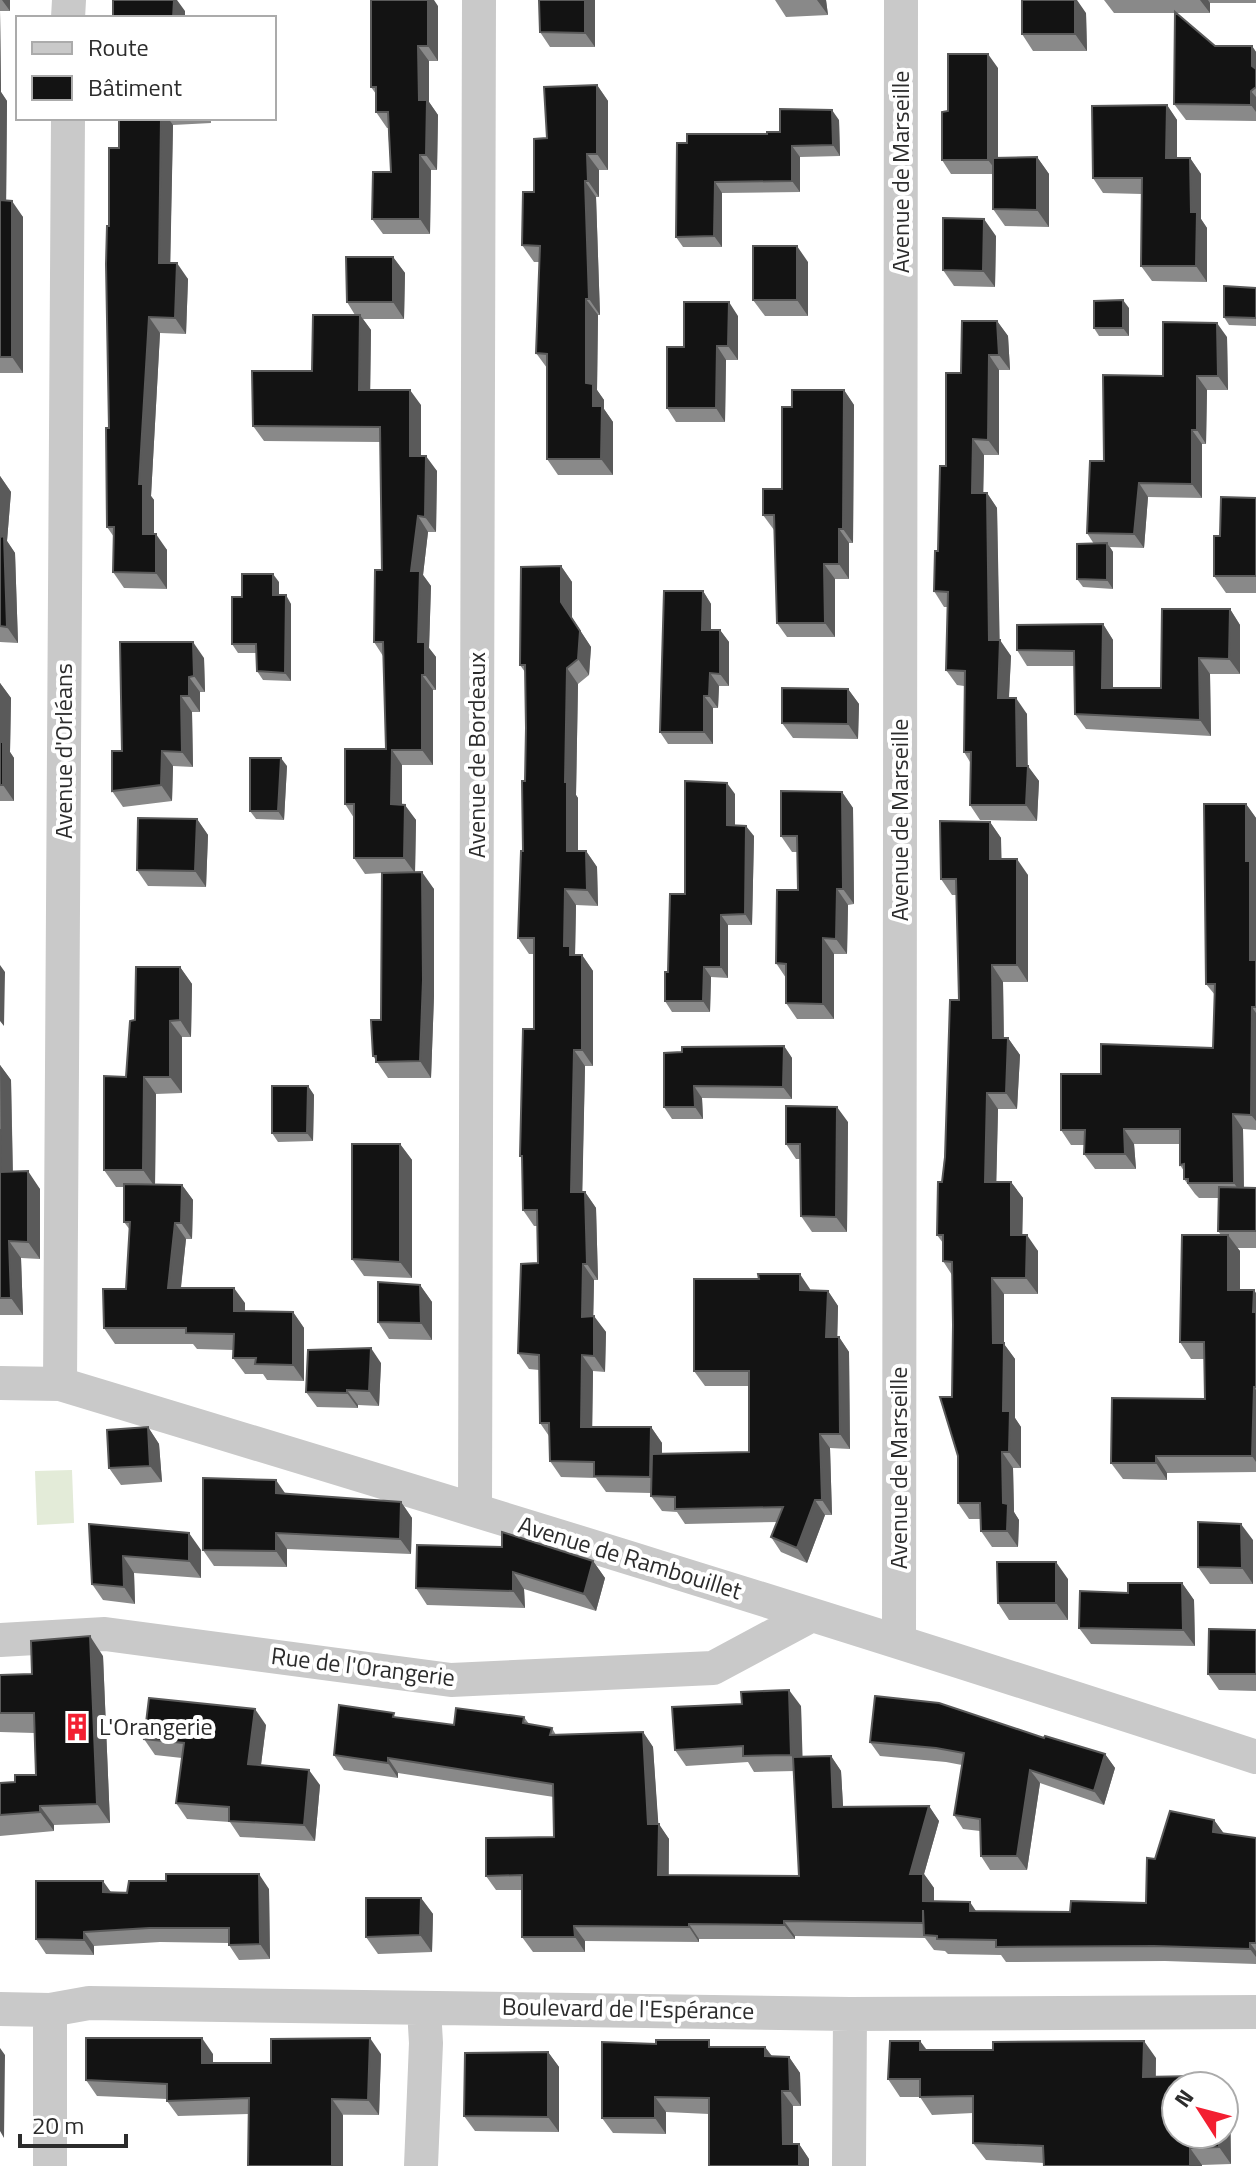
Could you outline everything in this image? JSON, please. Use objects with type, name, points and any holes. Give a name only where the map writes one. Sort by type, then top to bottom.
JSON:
[{"type":"street","name":"Avenue de Bordeaux","points":[[475,1510],[479,0]]},
{"type":"street","name":"Avenue de Marseille","points":[[899,1640],[901,0]]},
{"type":"street","name":"Avenue d'Orléans","points":[[60,1384],[68,120]]},
{"type":"street","name":"Avenue de Rambouillet","points":[[0,1383],[60,1384],[810,1616],[899,1640],[1256,1757]]},
{"type":"street","name":"Rue de l'Orangerie","points":[[0,1640],[105,1634],[451,1680],[713,1668],[810,1616]]},
{"type":"street","name":"Boulevard de l'Espérance","points":[[0,2009],[50,2010],[89,2003],[850,2014],[1256,2012]]},
{"type":"street","points":[[421,2166],[426,2043],[424,2009]]},
{"type":"street","points":[[50,2010],[50,2166]]},
{"type":"street","points":[[849,2166],[850,2014]]},
{"type":"green space","points":[[72,1470],[74,1523],[37,1525],[35,1471]]},
{"type":"building","points":[[113,0],[174,0],[173,16],[113,16]]},
{"type":"building","points":[[371,0],[428,0],[428,46],[418,46],[419,100],[427,100],[426,155],[420,155],[420,219],[372,219],[373,172],[391,172],[388,112],[376,112],[376,87],[371,87]]},
{"type":"building","points":[[539,0],[585,0],[585,33],[540,32]]},
{"type":"building","points":[[1022,0],[1075,0],[1075,34],[1022,34]]},
{"type":"building","points":[[1175,12],[1215,46],[1252,46],[1256,87],[1251,91],[1251,105],[1174,104]]},
{"type":"building","points":[[948,54],[988,54],[988,160],[942,160],[942,112],[948,111]]},
{"type":"building","points":[[597,85],[597,154],[587,154],[588,181],[585,181],[589,299],[586,299],[586,383],[593,384],[593,406],[602,406],[601,459],[547,459],[547,354],[536,353],[540,246],[522,245],[523,192],[534,192],[534,139],[547,138],[544,87]]},
{"type":"building","points":[[1167,105],[1166,158],[1190,158],[1191,212],[1197,212],[1196,266],[1141,266],[1142,178],[1093,178],[1092,106]]},
{"type":"building","points":[[780,109],[832,110],[833,145],[792,146],[792,181],[715,182],[714,236],[676,237],[677,143],[687,143],[687,134],[780,132]]},
{"type":"building","points":[[119,120],[161,120],[159,263],[177,263],[175,318],[149,317],[139,484],[143,484],[143,534],[156,534],[156,573],[113,572],[114,527],[107,527],[109,148],[119,148]]},
{"type":"building","points":[[1037,157],[1037,210],[993,209],[993,158]]},
{"type":"building","points":[[0,200],[12,201],[12,357],[0,357]]},
{"type":"building","points":[[943,218],[984,219],[983,271],[943,270]]},
{"type":"building","points":[[753,246],[797,246],[797,300],[753,300]]},
{"type":"building","points":[[346,257],[393,257],[393,302],[347,302]]},
{"type":"building","points":[[1224,286],[1256,288],[1256,318],[1224,317]]},
{"type":"building","points":[[1123,300],[1123,328],[1094,328],[1094,301]]},
{"type":"building","points":[[684,302],[729,302],[728,346],[717,346],[716,408],[667,408],[667,347],[684,347]]},
{"type":"building","points":[[313,315],[360,315],[359,390],[410,390],[410,456],[426,456],[425,517],[418,516],[411,571],[420,571],[418,642],[425,642],[422,750],[392,750],[391,804],[405,805],[404,858],[354,858],[354,804],[345,804],[345,749],[386,749],[383,642],[374,642],[375,570],[382,570],[380,427],[253,426],[252,371],[312,371]]},
{"type":"building","points":[[962,321],[997,321],[999,355],[989,355],[988,440],[973,439],[972,493],[987,493],[989,640],[1000,640],[998,698],[1016,698],[1017,766],[1028,766],[1026,805],[970,805],[971,752],[964,752],[965,671],[946,670],[948,592],[934,591],[940,466],[946,466],[946,373],[961,373]]},
{"type":"building","points":[[1163,322],[1217,323],[1218,376],[1197,376],[1197,430],[1192,430],[1192,484],[1139,483],[1134,534],[1087,533],[1090,461],[1104,461],[1103,375],[1163,376]]},
{"type":"building","points":[[792,390],[844,390],[843,529],[839,529],[839,564],[824,564],[825,623],[777,623],[774,515],[763,515],[763,489],[782,489],[782,407],[792,407]]},
{"type":"building","points":[[1221,497],[1256,498],[1256,576],[1214,576],[1214,536],[1220,536]]},
{"type":"building","points":[[4,536],[7,627],[0,626],[0,537]]},
{"type":"building","points":[[1107,543],[1107,580],[1077,579],[1077,544]]},
{"type":"building","points":[[561,566],[561,602],[580,631],[578,659],[567,668],[567,851],[586,851],[587,890],[565,889],[564,946],[570,946],[570,955],[582,955],[582,1050],[574,1050],[571,1192],[585,1192],[587,1264],[583,1264],[582,1317],[594,1316],[594,1356],[582,1355],[581,1427],[651,1427],[650,1477],[594,1476],[594,1462],[550,1461],[549,1423],[540,1423],[539,1355],[518,1353],[521,1264],[538,1263],[537,1210],[523,1210],[520,1156],[523,1029],[534,1029],[534,938],[518,938],[526,728],[525,665],[520,665],[521,567]]},
{"type":"building","points":[[242,574],[273,574],[273,595],[286,595],[285,673],[257,671],[256,644],[232,644],[232,597],[242,597]]},
{"type":"building","points":[[664,591],[703,591],[702,630],[720,630],[720,674],[710,673],[709,696],[704,696],[704,732],[660,732]]},
{"type":"building","points":[[1162,609],[1230,609],[1229,659],[1199,658],[1200,720],[1075,714],[1074,651],[1017,650],[1017,625],[1103,624],[1102,688],[1161,688]]},
{"type":"building","points":[[120,642],[193,642],[194,676],[189,677],[189,696],[181,696],[182,752],[162,751],[161,785],[112,791],[112,751],[122,751]]},
{"type":"building","points":[[782,688],[848,689],[848,724],[782,723]]},
{"type":"building","points":[[0,742],[3,742],[3,785],[0,785]]},
{"type":"building","points":[[250,758],[281,758],[278,811],[250,811]]},
{"type":"building","points":[[685,781],[727,783],[727,825],[746,826],[745,914],[721,915],[721,967],[704,967],[703,1001],[665,1001],[670,894],[685,894]]},
{"type":"building","points":[[781,791],[842,792],[843,889],[837,889],[836,939],[823,938],[823,1004],[786,1003],[786,964],[776,963],[777,890],[798,890],[797,836],[781,836]]},
{"type":"building","points":[[1204,804],[1246,804],[1246,861],[1250,861],[1250,960],[1256,960],[1256,1007],[1252,1007],[1251,1115],[1233,1114],[1234,1183],[1188,1183],[1188,1179],[1184,1179],[1184,1164],[1180,1165],[1180,1129],[1124,1129],[1125,1154],[1084,1154],[1085,1130],[1061,1130],[1061,1074],[1101,1074],[1101,1044],[1213,1048],[1215,984],[1206,984]]},
{"type":"building","points":[[138,818],[197,819],[195,871],[137,870]]},
{"type":"building","points":[[940,821],[990,822],[990,859],[1017,859],[1017,965],[992,965],[993,1038],[1008,1038],[1006,1093],[987,1093],[985,1182],[1011,1182],[1011,1235],[1027,1235],[1026,1278],[992,1278],[993,1343],[1004,1343],[1003,1411],[1010,1411],[1009,1452],[1002,1452],[1003,1503],[1008,1504],[1007,1531],[981,1531],[980,1503],[958,1503],[958,1456],[940,1397],[952,1397],[953,1325],[952,1262],[943,1261],[943,1235],[937,1235],[938,1182],[942,1182],[945,1157],[950,1000],[959,1000],[956,879],[941,879]]},
{"type":"building","points":[[422,872],[420,1061],[376,1062],[371,1020],[381,1020],[382,873]]},
{"type":"building","points":[[136,967],[180,967],[180,1020],[170,1021],[170,1077],[144,1077],[143,1170],[104,1170],[104,1076],[126,1077],[130,1021],[135,1020]]},
{"type":"building","points":[[784,1046],[783,1087],[694,1086],[695,1107],[664,1107],[664,1053],[682,1052],[682,1047]]},
{"type":"building","points":[[272,1086],[308,1086],[307,1133],[272,1133]]},
{"type":"building","points":[[786,1106],[837,1107],[836,1217],[801,1216],[800,1144],[786,1144]]},
{"type":"building","points":[[0,1129],[1,1172],[28,1171],[28,1242],[9,1241],[11,1298],[0,1298]]},
{"type":"building","points":[[352,1144],[400,1144],[400,1262],[352,1259]]},
{"type":"building","points":[[124,1184],[182,1185],[181,1223],[175,1223],[168,1288],[234,1288],[234,1311],[293,1312],[293,1365],[255,1364],[256,1358],[233,1358],[234,1334],[186,1333],[186,1328],[104,1328],[103,1289],[126,1289],[130,1222],[124,1222]]},
{"type":"building","points":[[1219,1187],[1256,1188],[1256,1231],[1218,1231]]},
{"type":"building","points":[[1182,1235],[1228,1235],[1228,1290],[1254,1290],[1256,1387],[1252,1456],[1156,1456],[1156,1463],[1111,1463],[1112,1398],[1205,1399],[1204,1342],[1180,1342]]},
{"type":"building","points":[[758,1274],[800,1274],[800,1290],[828,1291],[826,1337],[839,1337],[840,1434],[820,1434],[822,1500],[815,1500],[797,1548],[771,1537],[783,1507],[675,1509],[675,1497],[651,1496],[652,1454],[749,1452],[749,1371],[694,1371],[694,1279],[759,1279]]},
{"type":"building","points":[[378,1282],[420,1285],[421,1323],[378,1322]]},
{"type":"building","points":[[371,1348],[369,1391],[306,1392],[308,1350]]},
{"type":"building","points":[[148,1427],[150,1466],[109,1468],[107,1430]]},
{"type":"building","points":[[203,1478],[276,1480],[276,1493],[401,1502],[400,1539],[276,1533],[276,1551],[203,1550]]},
{"type":"building","points":[[1198,1522],[1241,1524],[1242,1568],[1198,1567]]},
{"type":"building","points":[[89,1524],[189,1533],[189,1561],[123,1556],[124,1587],[92,1584]]},
{"type":"building","points":[[502,1532],[593,1561],[584,1594],[513,1572],[513,1591],[416,1588],[417,1545],[502,1547]]},
{"type":"building","points":[[997,1562],[1056,1562],[1056,1603],[998,1603]]},
{"type":"building","points":[[1128,1583],[1182,1583],[1183,1630],[1079,1628],[1080,1591],[1128,1593]]},
{"type":"building","points":[[1209,1629],[1256,1630],[1256,1674],[1208,1674]]},
{"type":"building","points":[[90,1636],[97,1804],[40,1806],[40,1812],[0,1815],[0,1783],[15,1782],[15,1775],[36,1775],[34,1713],[0,1713],[0,1675],[32,1674],[31,1641]]},
{"type":"building","points":[[789,1690],[791,1755],[743,1756],[743,1746],[675,1750],[672,1707],[742,1704],[741,1692]]},
{"type":"building","points":[[875,1696],[939,1703],[1044,1738],[1105,1754],[1094,1791],[1030,1770],[1017,1856],[981,1856],[980,1819],[954,1815],[964,1753],[870,1742]]},
{"type":"building","points":[[149,1698],[255,1709],[248,1764],[309,1770],[304,1825],[229,1821],[229,1807],[176,1803],[184,1743],[144,1739]]},
{"type":"building","points":[[339,1705],[394,1713],[393,1717],[454,1725],[456,1708],[524,1717],[523,1723],[552,1728],[550,1735],[643,1732],[648,1824],[659,1824],[658,1875],[799,1876],[793,1757],[831,1756],[833,1807],[929,1806],[910,1874],[923,1874],[923,1901],[970,1902],[970,1911],[1070,1912],[1071,1901],[1146,1903],[1147,1858],[1155,1859],[1170,1811],[1214,1820],[1213,1832],[1256,1838],[1256,1943],[1250,1943],[1250,1949],[996,1947],[996,1940],[937,1939],[937,1936],[924,1935],[923,1910],[923,1923],[784,1921],[784,1925],[574,1926],[575,1937],[522,1937],[522,1875],[486,1876],[486,1838],[554,1837],[553,1784],[388,1758],[388,1763],[334,1755]]},
{"type":"building","points":[[166,1874],[259,1874],[260,1944],[229,1945],[229,1928],[149,1928],[84,1932],[84,1940],[36,1939],[36,1881],[103,1881],[103,1892],[127,1893],[129,1881],[166,1881]]},
{"type":"building","points":[[366,1898],[421,1898],[420,1935],[366,1937]]},
{"type":"building","points":[[86,2038],[202,2038],[202,2063],[271,2063],[271,2039],[370,2038],[368,2100],[332,2099],[332,2166],[248,2166],[249,2098],[167,2101],[167,2084],[86,2080]]},
{"type":"building","points":[[656,2040],[709,2040],[709,2047],[765,2047],[765,2056],[789,2057],[790,2091],[782,2091],[783,2144],[799,2144],[799,2166],[709,2166],[709,2098],[655,2097],[655,2118],[602,2118],[602,2042],[656,2044]]},
{"type":"building","points":[[890,2041],[920,2041],[920,2050],[993,2050],[993,2042],[1144,2041],[1143,2077],[1160,2077],[1160,2150],[1190,2150],[1190,2166],[1044,2166],[1043,2146],[973,2143],[973,2096],[920,2097],[920,2079],[888,2079]]},
{"type":"building","points":[[548,2052],[548,2117],[464,2116],[465,2053]]},
{"type":"place","name":"L'Orangerie","points":[[77,1727]]}]
